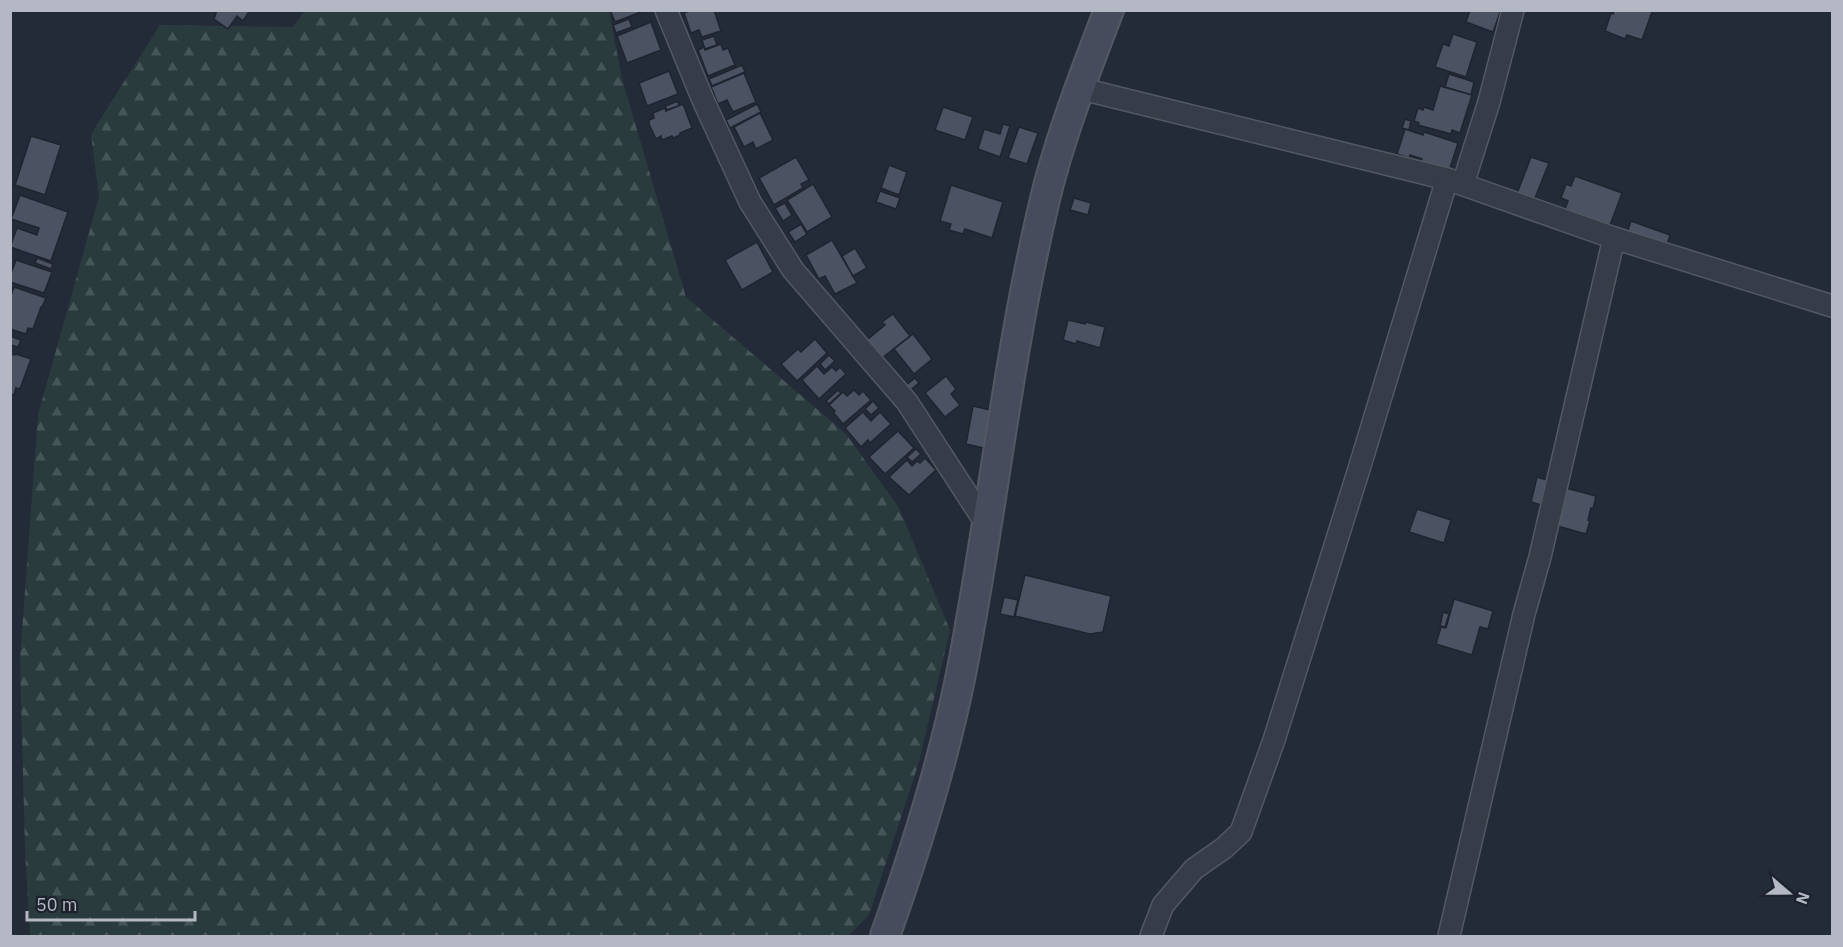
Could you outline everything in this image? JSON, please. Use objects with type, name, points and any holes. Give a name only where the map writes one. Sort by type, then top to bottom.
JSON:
[{"type":"street","points":[[666,10],[703,100],[750,202],[793,270],[907,402],[987,525]]},
{"type":"street","points":[[885,936],[915,851],[940,766],[960,678],[1022,309],[1050,182],[1078,88],[1109,10]]},
{"type":"street","points":[[1151,936],[1163,905],[1178,887],[1194,869],[1224,848],[1241,832],[1274,740],[1359,469],[1455,181],[1489,102],[1513,10]]},
{"type":"street","points":[[1078,88],[1455,181],[1614,238],[1833,306]]},
{"type":"street","points":[[1449,936],[1614,238]]},
{"type":"green space","points":[[305,10],[609,11],[622,79],[686,297],[846,434],[899,508],[950,630],[919,762],[869,915],[848,936],[30,936],[25,849],[20,659],[38,415],[99,197],[91,134],[160,25],[293,27]]},
{"type":"building","points":[[217,10],[250,10],[243,21],[237,16],[228,29],[214,19]]},
{"type":"building","points":[[610,10],[640,10],[641,12],[615,22]]},
{"type":"building","points":[[692,10],[714,10],[721,31],[702,37],[699,30],[691,33],[684,13]]},
{"type":"building","points":[[1470,10],[1501,10],[1493,32],[1466,22]]},
{"type":"building","points":[[1614,10],[1657,10],[1656,14],[1652,12],[1642,40],[1627,35],[1625,39],[1605,31]]},
{"type":"building","points":[[629,19],[632,27],[616,33],[613,25]]},
{"type":"building","points":[[651,22],[661,50],[627,63],[617,36]]},
{"type":"building","points":[[1453,34],[1477,42],[1466,77],[1435,67],[1443,44],[1449,46]]},
{"type":"building","points":[[714,36],[717,45],[705,49],[702,40]]},
{"type":"building","points":[[721,44],[723,50],[728,48],[735,65],[708,76],[698,50]]},
{"type":"building","points":[[742,65],[745,72],[712,86],[709,79]]},
{"type":"building","points":[[669,71],[678,94],[647,106],[639,83]]},
{"type":"building","points":[[744,73],[756,102],[733,112],[727,100],[718,104],[711,87]]},
{"type":"building","points":[[1449,74],[1474,82],[1471,95],[1445,87]]},
{"type":"building","points":[[1440,86],[1472,95],[1460,133],[1452,130],[1451,134],[1418,125],[1419,123],[1414,121],[1418,108],[1433,110]]},
{"type":"building","points":[[678,101],[679,106],[667,110],[665,106]]},
{"type":"building","points":[[683,104],[692,128],[673,138],[672,136],[662,140],[661,136],[656,139],[649,124],[649,120],[654,118],[653,113],[665,108],[666,111]]},
{"type":"building","points":[[757,104],[761,112],[730,128],[726,120]]},
{"type":"building","points":[[943,107],[973,117],[965,140],[935,130]]},
{"type":"building","points":[[760,113],[773,140],[756,149],[753,142],[744,147],[734,127]]},
{"type":"building","points":[[1405,119],[1411,121],[1409,130],[1402,128]]},
{"type":"building","points":[[1003,124],[1010,126],[1000,157],[978,149],[984,129],[1000,134]]},
{"type":"building","points":[[1019,127],[1038,133],[1027,164],[1008,158]]},
{"type":"building","points":[[1405,129],[1423,135],[1424,132],[1458,143],[1448,174],[1420,164],[1422,159],[1397,154]]},
{"type":"building","points":[[31,136],[61,145],[45,195],[15,185]]},
{"type":"building","points":[[796,157],[809,180],[801,184],[803,188],[774,205],[759,178]]},
{"type":"building","points":[[1531,157],[1549,163],[1533,203],[1516,196]]},
{"type":"building","points":[[889,165],[907,172],[899,195],[881,188]]},
{"type":"building","points":[[1575,176],[1622,193],[1609,228],[1569,219],[1571,211],[1565,209],[1568,201],[1561,198],[1566,184],[1571,186]]},
{"type":"building","points":[[813,184],[832,217],[807,232],[787,200]]},
{"type":"building","points":[[951,185],[1003,202],[992,238],[965,229],[963,234],[949,230],[951,224],[940,221]]},
{"type":"building","points":[[880,191],[900,198],[896,209],[876,202]]},
{"type":"building","points":[[20,195],[68,212],[51,261],[10,247],[17,228],[37,235],[39,228],[11,219]]},
{"type":"building","points":[[1074,198],[1091,203],[1088,215],[1070,210]]},
{"type":"building","points":[[785,203],[792,215],[783,221],[775,208]]},
{"type":"building","points":[[1631,221],[1670,235],[1665,251],[1625,239]]},
{"type":"building","points":[[801,224],[807,234],[795,242],[788,232]]},
{"type":"building","points":[[832,240],[857,283],[835,294],[825,276],[819,279],[806,255]]},
{"type":"building","points":[[757,242],[773,272],[742,290],[725,260]]},
{"type":"building","points":[[855,248],[867,268],[853,276],[842,256]]},
{"type":"building","points":[[37,258],[53,264],[51,269],[35,263]]},
{"type":"building","points":[[16,260],[52,272],[44,293],[10,282]]},
{"type":"building","points":[[14,287],[46,298],[33,329],[28,328],[26,334],[10,329],[10,298]]},
{"type":"building","points":[[893,314],[910,336],[882,358],[867,340],[885,325],[882,322]]},
{"type":"building","points":[[1068,320],[1105,327],[1100,348],[1077,341],[1076,344],[1063,340]]},
{"type":"building","points":[[913,334],[932,359],[914,374],[894,349]]},
{"type":"building","points":[[10,336],[21,340],[18,347],[10,345]]},
{"type":"building","points":[[815,339],[827,353],[797,381],[781,364],[798,349],[801,352]]},
{"type":"building","points":[[10,354],[31,359],[20,389],[16,388],[14,395],[10,394]]},
{"type":"building","points":[[829,355],[835,361],[825,370],[820,364]]},
{"type":"building","points":[[817,366],[824,374],[832,367],[836,371],[840,367],[846,374],[819,399],[802,380]]},
{"type":"building","points":[[946,376],[956,389],[951,394],[960,405],[945,417],[925,393]]},
{"type":"building","points":[[915,378],[919,383],[909,391],[905,386]]},
{"type":"building","points":[[838,390],[841,393],[829,404],[826,401]]},
{"type":"building","points":[[854,390],[859,395],[863,391],[871,400],[843,424],[829,405],[843,392],[847,396]]},
{"type":"building","points":[[873,401],[879,408],[871,415],[865,409]]},
{"type":"building","points":[[973,406],[995,411],[988,449],[966,444]]},
{"type":"building","points":[[863,412],[871,421],[880,412],[891,424],[870,443],[868,440],[861,447],[845,428]]},
{"type":"building","points":[[898,431],[914,448],[885,474],[869,457]]},
{"type":"building","points":[[916,449],[921,454],[912,462],[907,457]]},
{"type":"building","points":[[925,458],[936,470],[909,495],[889,477],[907,460],[912,466]]},
{"type":"building","points":[[1537,477],[1547,480],[1541,505],[1531,502]]},
{"type":"building","points":[[1562,487],[1596,496],[1586,534],[1554,525]]},
{"type":"building","points":[[1417,509],[1451,520],[1444,543],[1409,532]]},
{"type":"building","points":[[1025,575],[1111,596],[1103,632],[1090,634],[1015,616]]},
{"type":"building","points":[[1004,597],[1018,600],[1014,617],[1000,614]]},
{"type":"building","points":[[1454,599],[1493,611],[1488,629],[1480,627],[1472,655],[1436,644],[1441,627],[1446,628]]},
{"type":"building","points":[[1443,612],[1449,614],[1445,627],[1440,626]]}]
